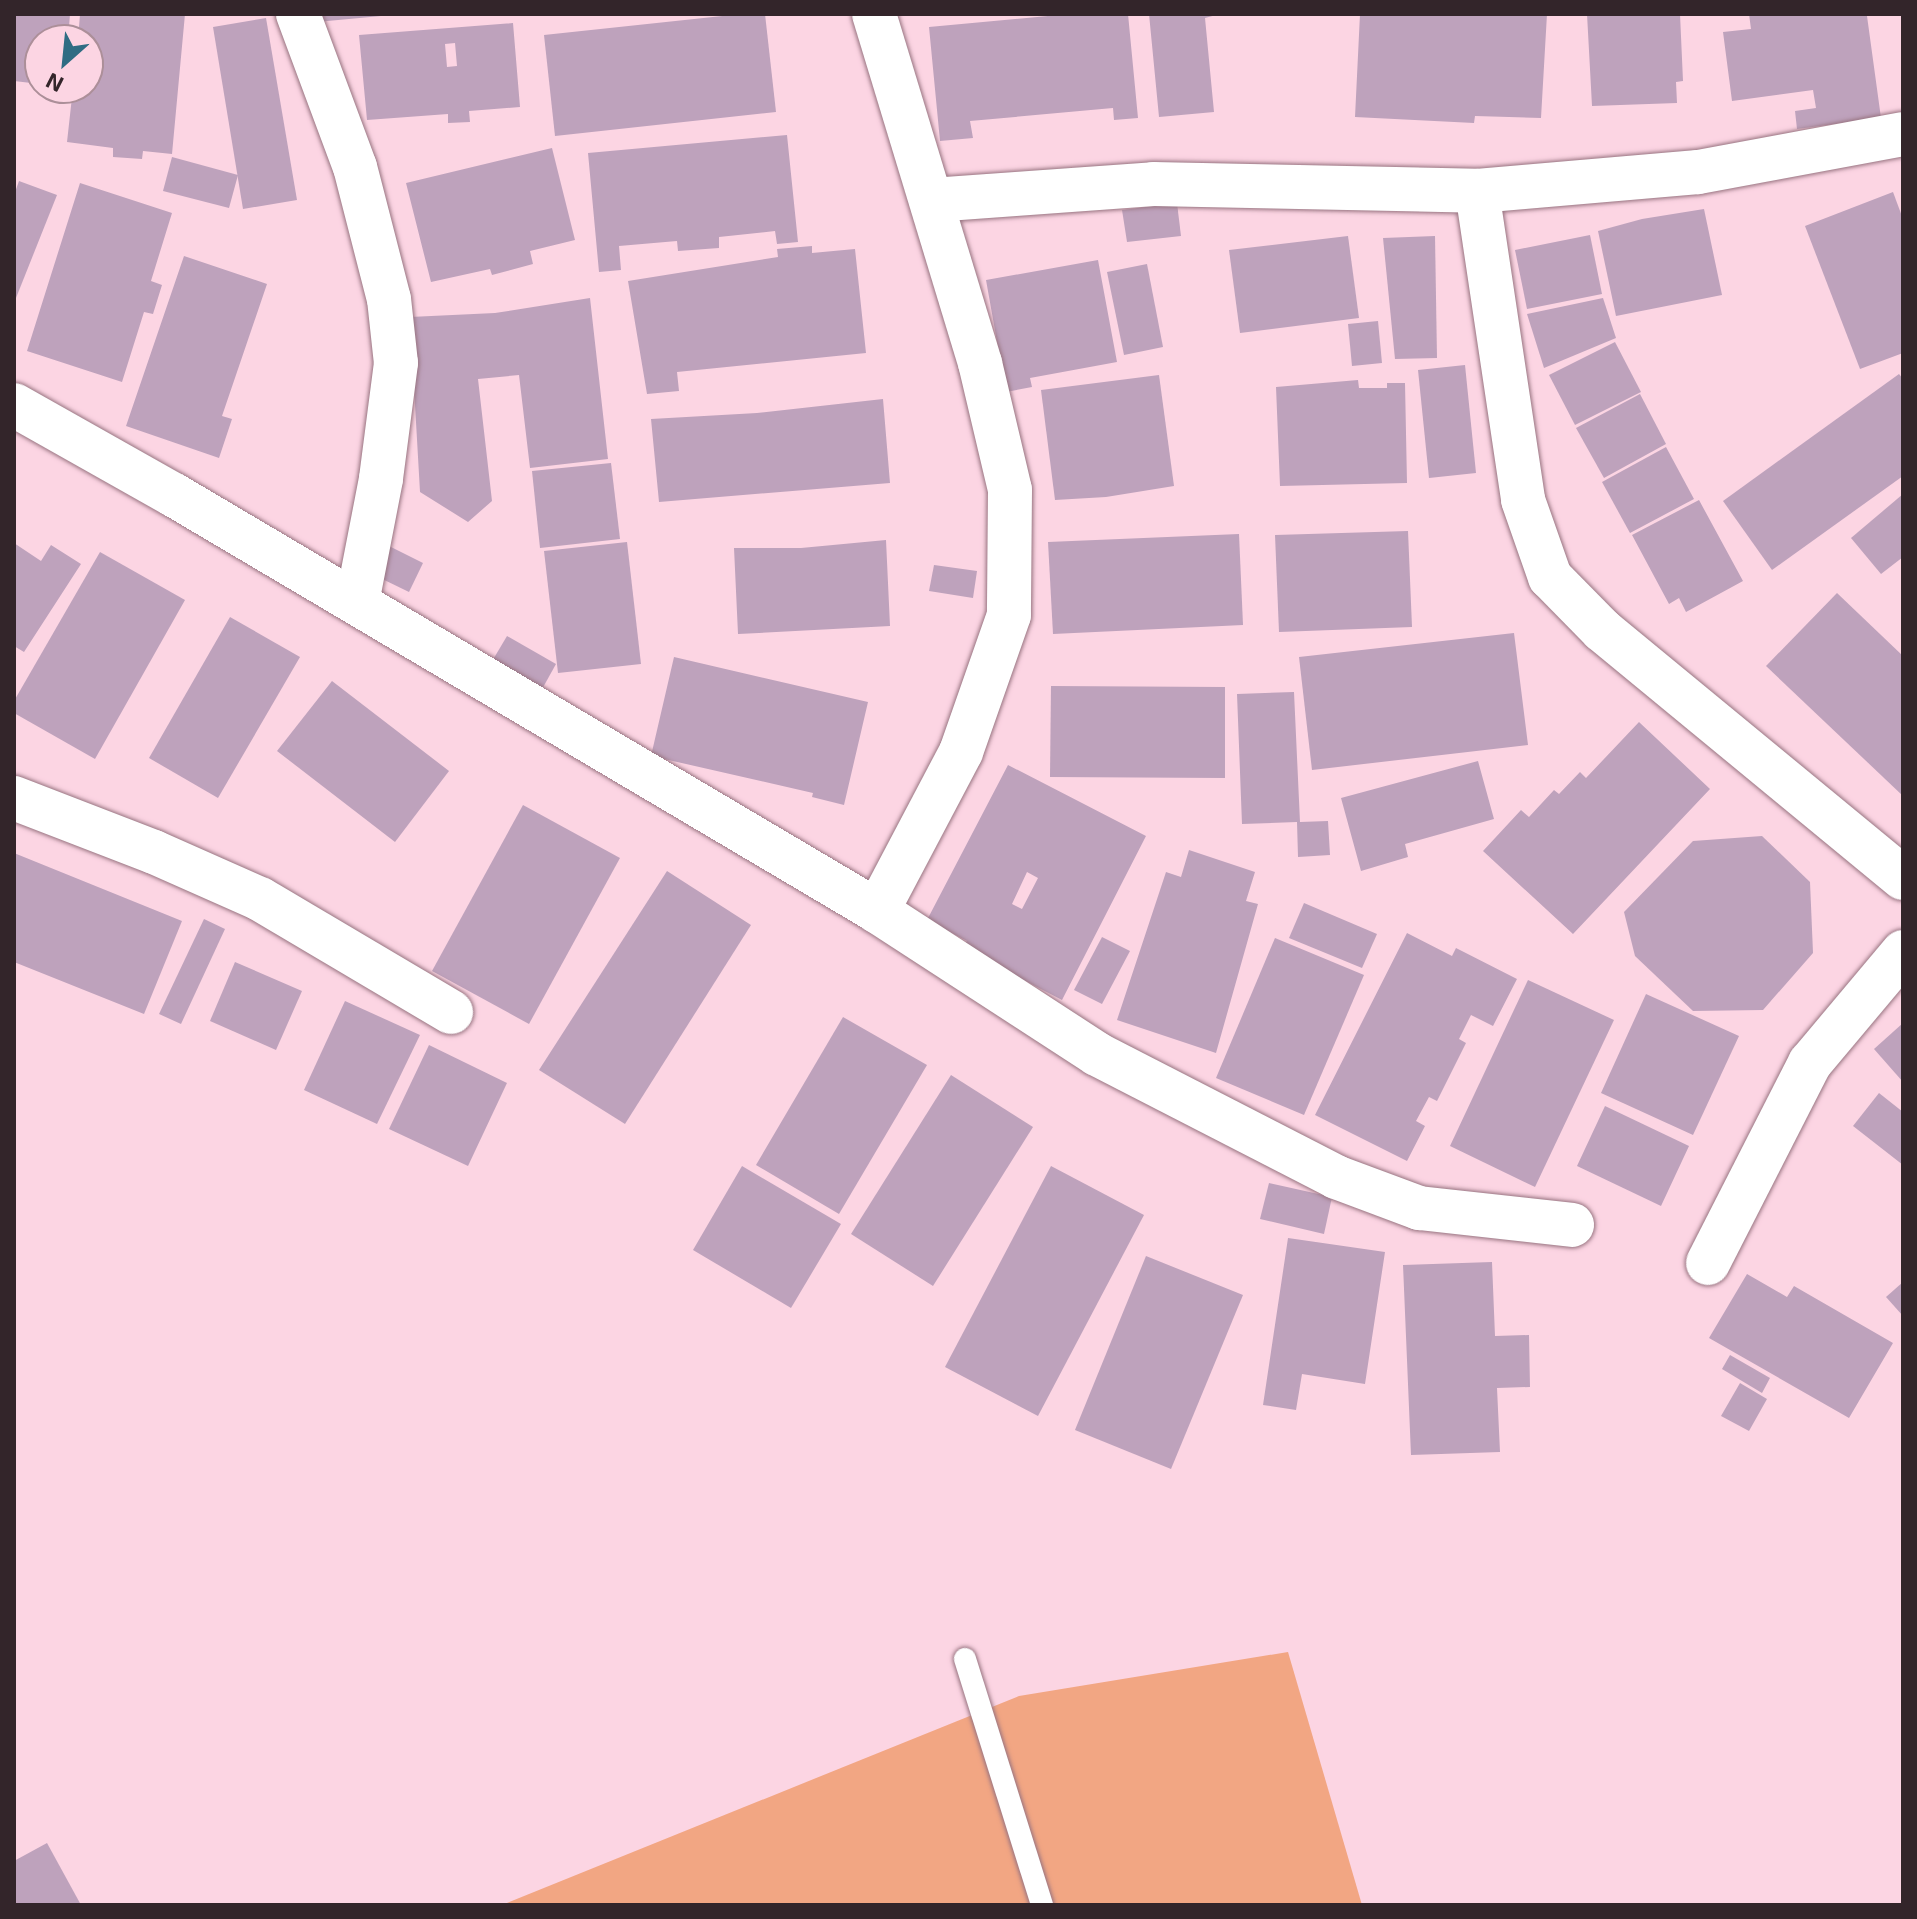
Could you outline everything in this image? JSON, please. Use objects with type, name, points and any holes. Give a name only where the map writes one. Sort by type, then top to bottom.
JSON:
[{"type":"street","points":[[298,14],[355,167],[389,299],[396,363],[381,479],[357,603]]},
{"type":"street","points":[[874,14],[980,363],[1010,490],[1009,615],[961,752],[877,911]]},
{"type":"street","points":[[932,200],[1153,184],[1477,191],[1698,172],[1903,134]]},
{"type":"street","points":[[1477,191],[1523,500],[1550,577],[1602,630],[1903,878]]},
{"type":"street","points":[[14,405],[357,603],[877,911],[1097,1054],[1336,1177],[1419,1208],[1572,1225]]},
{"type":"street","points":[[14,798],[154,852],[260,899],[451,1012]]},
{"type":"street","points":[[1708,1263],[1810,1063],[1903,952]]},
{"type":"lane","points":[[965,1659],[1042,1905]]},
{"type":"shaded area","points":[[1288,1652],[1362,1905],[502,1905],[1019,1696]]},
{"type":"building","points":[[14,14],[70,14],[69,24],[24,24],[24,82],[14,81]]},
{"type":"building","points":[[80,14],[185,14],[172,154],[143,151],[142,159],[113,157],[113,148],[67,142],[71,104],[104,104],[104,24],[79,24]]},
{"type":"building","points":[[306,14],[381,14],[381,16],[306,23]]},
{"type":"building","points":[[765,14],[776,112],[555,136],[544,35]]},
{"type":"building","points":[[1069,14],[1128,14],[1138,118],[1114,120],[1113,108],[970,121],[973,138],[940,141],[929,27]]},
{"type":"building","points":[[1149,14],[1220,14],[1205,18],[1214,112],[1159,117]]},
{"type":"building","points":[[1360,14],[1547,14],[1541,118],[1475,116],[1474,123],[1355,117]]},
{"type":"building","points":[[1587,14],[1680,14],[1683,81],[1676,82],[1677,103],[1592,106]]},
{"type":"building","points":[[1749,14],[1867,16],[1881,118],[1797,129],[1795,111],[1816,108],[1813,90],[1732,101],[1723,32],[1751,29]]},
{"type":"building","points":[[266,18],[297,200],[243,209],[213,27]]},
{"type":"building","points":[[513,23],[520,107],[469,111],[470,122],[448,123],[448,114],[367,120],[359,35]],"holes":[[[455,43],[457,66],[447,67],[445,44]]]},
{"type":"building","points":[[787,135],[798,242],[777,244],[775,231],[719,237],[719,248],[678,251],[677,241],[619,246],[621,270],[599,272],[588,153]]},
{"type":"building","points":[[552,148],[575,240],[530,251],[533,264],[492,275],[490,269],[431,282],[406,183]]},
{"type":"building","points":[[172,157],[238,175],[229,208],[163,191]]},
{"type":"building","points":[[19,181],[57,195],[14,303],[14,195]]},
{"type":"building","points":[[80,183],[172,213],[151,281],[162,285],[153,314],[144,312],[122,382],[27,351]]},
{"type":"building","points":[[1893,192],[1903,219],[1903,353],[1860,369],[1805,226]]},
{"type":"building","points":[[1177,203],[1181,236],[1127,242],[1122,210]]},
{"type":"building","points":[[1704,209],[1722,295],[1616,316],[1598,231],[1642,219]]},
{"type":"building","points":[[1590,235],[1602,294],[1527,309],[1515,250]]},
{"type":"building","points":[[1348,236],[1359,318],[1240,333],[1229,250]]},
{"type":"building","points":[[1435,236],[1437,358],[1395,359],[1383,238]]},
{"type":"building","points":[[812,246],[812,253],[855,249],[866,353],[677,372],[679,391],[647,394],[628,281],[778,257],[777,249]]},
{"type":"building","points":[[184,256],[267,284],[222,416],[232,419],[219,458],[126,426]]},
{"type":"building","points":[[1098,260],[1117,362],[1030,378],[1032,387],[1006,392],[986,280]]},
{"type":"building","points":[[1147,264],[1163,347],[1124,355],[1107,272]]},
{"type":"building","points":[[590,298],[608,459],[530,468],[519,375],[478,379],[492,501],[468,522],[420,492],[410,317],[495,313]]},
{"type":"building","points":[[1603,298],[1616,338],[1544,368],[1527,314]]},
{"type":"building","points":[[1378,321],[1382,363],[1352,366],[1348,324]]},
{"type":"building","points":[[1615,342],[1641,392],[1575,425],[1549,375]]},
{"type":"building","points":[[1465,365],[1476,473],[1429,478],[1418,370]]},
{"type":"building","points":[[1899,374],[1903,379],[1903,476],[1772,570],[1723,501]]},
{"type":"building","points":[[1159,375],[1174,486],[1106,497],[1055,500],[1041,390]]},
{"type":"building","points":[[1358,380],[1359,388],[1387,388],[1387,383],[1405,383],[1407,483],[1280,486],[1276,387]]},
{"type":"building","points":[[1640,394],[1666,444],[1604,478],[1576,428]]},
{"type":"building","points":[[883,399],[890,483],[659,502],[651,419],[757,413]]},
{"type":"building","points":[[1666,447],[1694,499],[1630,533],[1602,482]]},
{"type":"building","points":[[611,463],[620,539],[540,548],[532,471]]},
{"type":"building","points":[[1903,494],[1903,557],[1881,574],[1851,538]]},
{"type":"building","points":[[1699,500],[1743,581],[1686,612],[1679,598],[1669,604],[1632,535]]},
{"type":"building","points":[[1408,531],[1412,627],[1279,632],[1275,535]]},
{"type":"building","points":[[1239,534],[1243,625],[1053,634],[1048,542]]},
{"type":"building","points":[[886,540],[890,626],[738,634],[734,548],[801,548]]},
{"type":"building","points":[[627,542],[641,664],[558,673],[544,551]]},
{"type":"building","points":[[14,543],[41,561],[51,545],[81,564],[24,652],[14,646]]},
{"type":"building","points":[[387,545],[423,563],[409,592],[372,574]]},
{"type":"building","points":[[100,552],[185,600],[95,759],[14,713],[14,701]]},
{"type":"building","points":[[934,565],[977,571],[973,598],[929,591]]},
{"type":"building","points":[[1837,593],[1903,656],[1903,796],[1766,666]]},
{"type":"building","points":[[230,617],[300,657],[218,798],[149,758]]},
{"type":"building","points":[[1514,633],[1528,745],[1312,770],[1299,657]]},
{"type":"building","points":[[507,636],[556,664],[541,691],[491,663]]},
{"type":"building","points":[[674,657],[868,702],[844,805],[812,797],[813,793],[651,756]]},
{"type":"building","points":[[332,681],[449,771],[395,842],[277,751]]},
{"type":"building","points":[[1051,686],[1225,687],[1225,778],[1050,777]]},
{"type":"building","points":[[1294,692],[1300,822],[1328,821],[1330,855],[1298,857],[1297,822],[1242,824],[1237,694]]},
{"type":"building","points":[[1639,722],[1710,789],[1573,934],[1483,851],[1521,810],[1529,817],[1554,790],[1559,794],[1580,772],[1586,778]]},
{"type":"building","points":[[1478,761],[1494,819],[1405,844],[1408,857],[1361,871],[1341,798]]},
{"type":"building","points":[[1008,765],[1146,836],[1062,1000],[962,948],[967,941],[927,920]],"holes":[[[1027,872],[1038,878],[1022,909],[1012,904]]]},
{"type":"building","points":[[523,805],[620,858],[529,1024],[432,971]]},
{"type":"building","points":[[1762,836],[1810,882],[1813,953],[1763,1010],[1693,1011],[1635,956],[1624,912],[1693,841]]},
{"type":"building","points":[[1189,850],[1255,872],[1246,901],[1258,904],[1216,1053],[1117,1020],[1166,872],[1181,877]]},
{"type":"building","points":[[14,853],[182,921],[144,1014],[14,962]]},
{"type":"building","points":[[667,871],[751,925],[625,1124],[539,1070]]},
{"type":"building","points":[[1304,903],[1377,934],[1362,968],[1289,938]]},
{"type":"building","points":[[204,919],[225,929],[181,1024],[159,1014]]},
{"type":"building","points":[[1407,933],[1452,956],[1456,948],[1517,979],[1493,1026],[1471,1015],[1459,1039],[1466,1043],[1437,1101],[1429,1097],[1416,1121],[1425,1126],[1407,1161],[1315,1115]]},
{"type":"building","points":[[1102,937],[1130,951],[1102,1004],[1074,990]]},
{"type":"building","points":[[1275,938],[1364,975],[1304,1115],[1216,1078]]},
{"type":"building","points":[[235,962],[302,991],[276,1050],[210,1021]]},
{"type":"building","points":[[1528,980],[1614,1020],[1535,1187],[1450,1146]]},
{"type":"building","points":[[1646,994],[1739,1036],[1693,1135],[1601,1093]]},
{"type":"building","points":[[345,1001],[420,1035],[377,1124],[304,1090]]},
{"type":"building","points":[[843,1017],[927,1065],[839,1214],[756,1165]]},
{"type":"building","points":[[1903,1023],[1903,1082],[1874,1049]]},
{"type":"building","points":[[429,1045],[507,1083],[468,1166],[389,1129]]},
{"type":"building","points":[[951,1075],[1033,1127],[933,1286],[851,1234]]},
{"type":"building","points":[[1879,1093],[1903,1112],[1903,1165],[1853,1126]]},
{"type":"building","points":[[1605,1106],[1689,1146],[1661,1206],[1577,1166]]},
{"type":"building","points":[[742,1166],[841,1224],[791,1308],[693,1250]]},
{"type":"building","points":[[1051,1166],[1144,1215],[1038,1416],[945,1367]]},
{"type":"building","points":[[1269,1183],[1332,1197],[1324,1234],[1260,1219]]},
{"type":"building","points":[[1288,1238],[1385,1252],[1365,1384],[1302,1374],[1296,1410],[1263,1405]]},
{"type":"building","points":[[1146,1256],[1243,1295],[1171,1469],[1075,1430]]},
{"type":"building","points":[[1492,1262],[1495,1336],[1529,1335],[1530,1387],[1497,1388],[1500,1452],[1411,1455],[1403,1265]]},
{"type":"building","points":[[1747,1274],[1787,1297],[1794,1286],[1893,1343],[1849,1418],[1709,1338]]},
{"type":"building","points":[[1903,1282],[1903,1316],[1886,1297]]},
{"type":"building","points":[[1730,1355],[1770,1378],[1762,1393],[1722,1369]]},
{"type":"building","points":[[1740,1383],[1767,1399],[1749,1431],[1721,1416]]},
{"type":"building","points":[[47,1843],[81,1905],[14,1905],[14,1861]]}]
